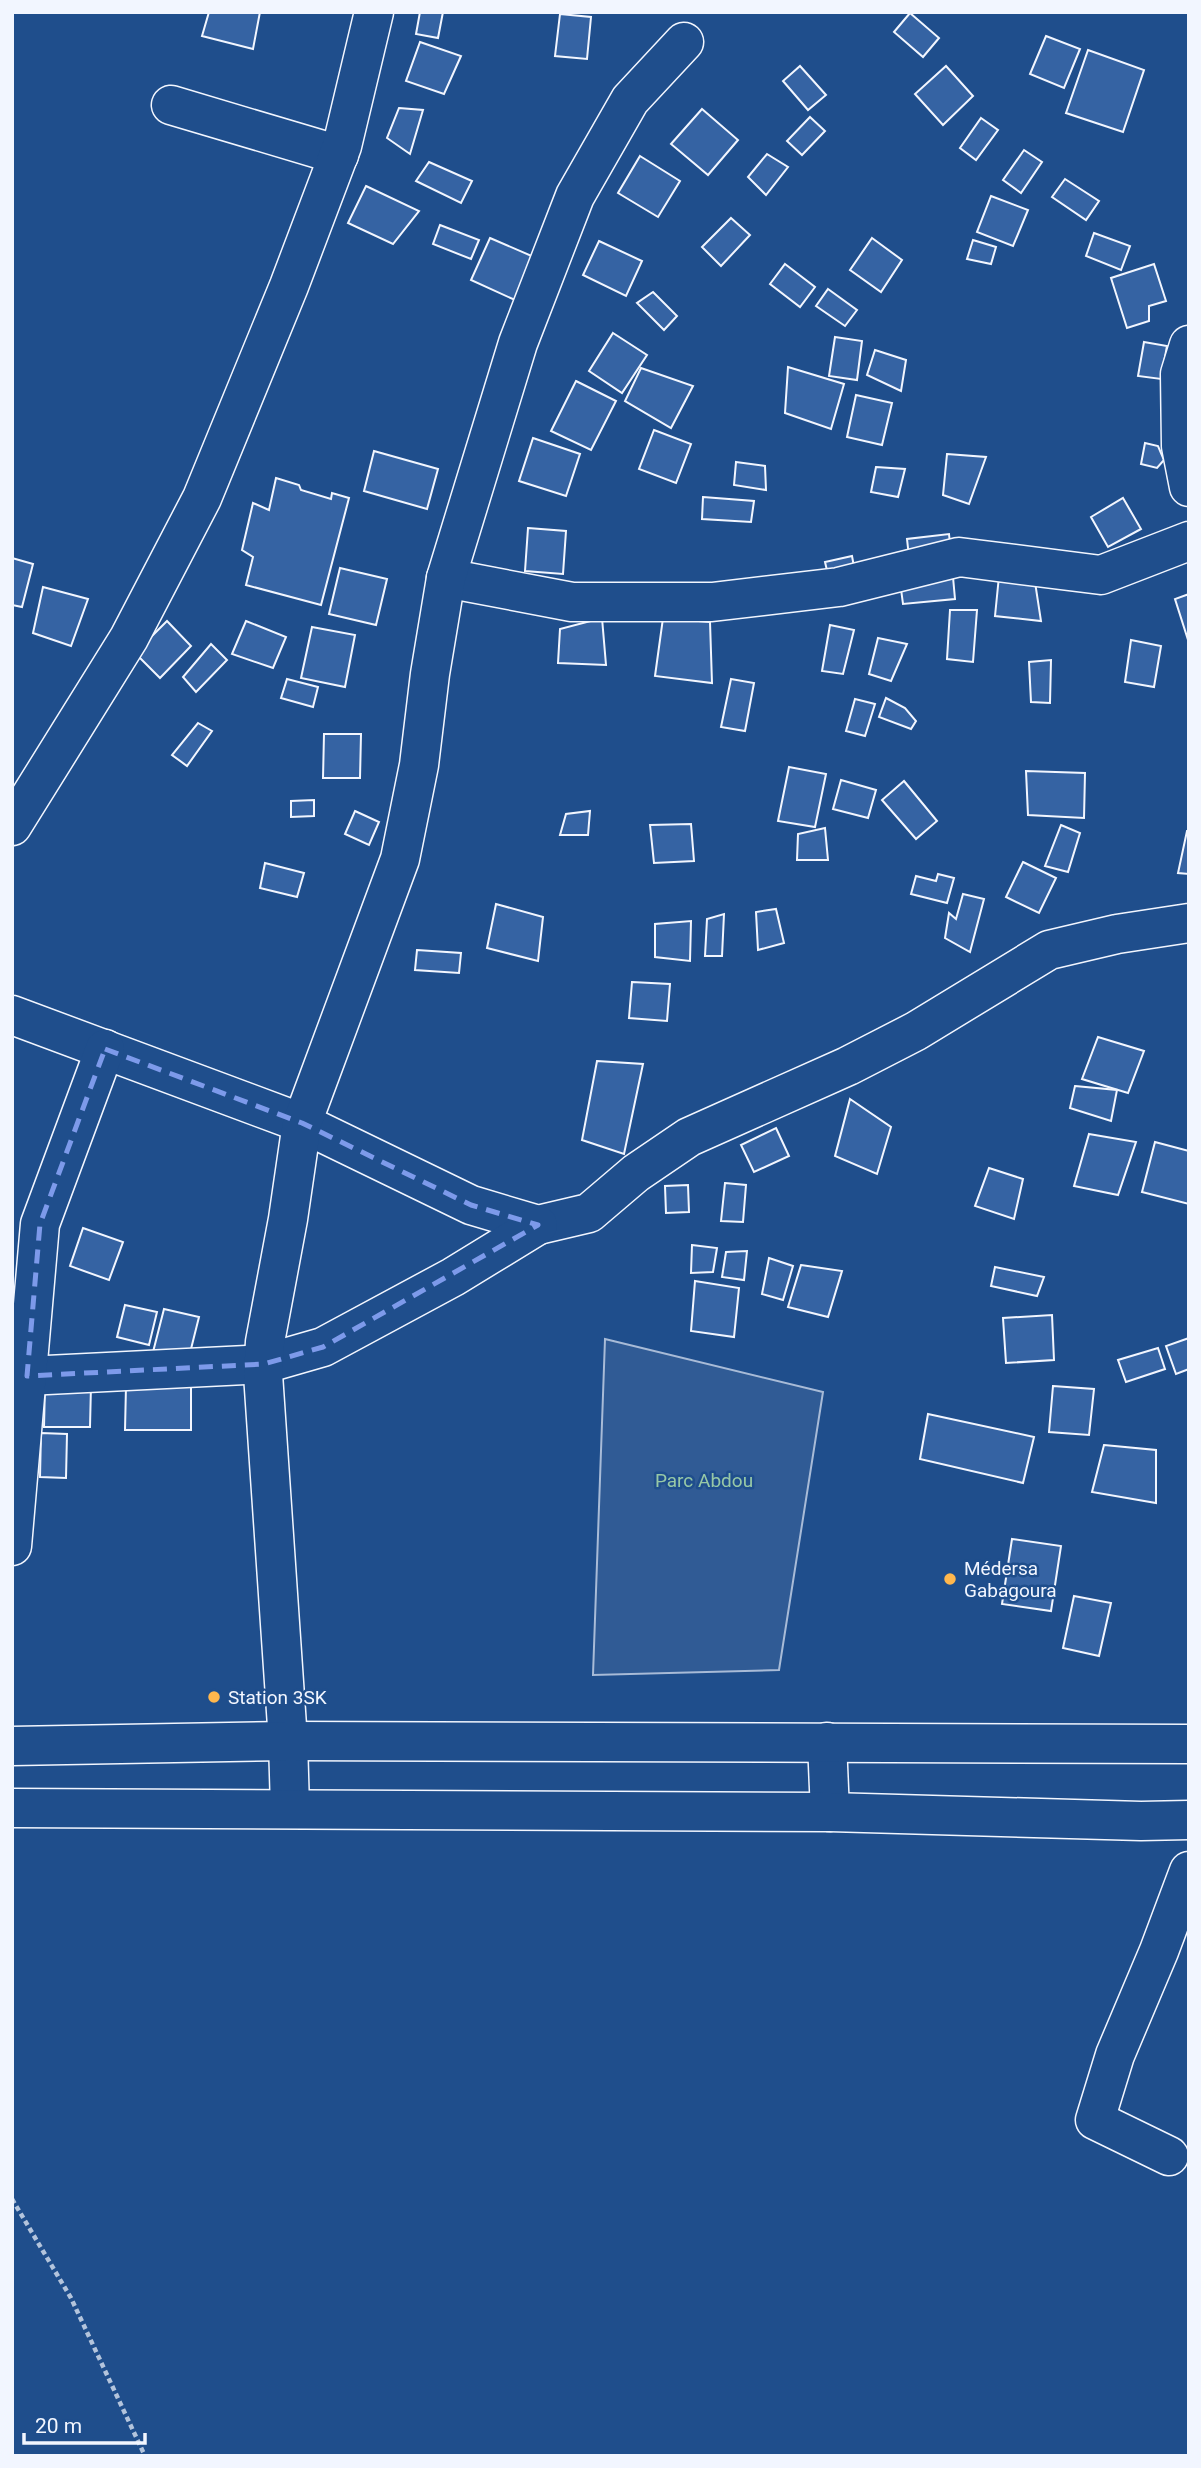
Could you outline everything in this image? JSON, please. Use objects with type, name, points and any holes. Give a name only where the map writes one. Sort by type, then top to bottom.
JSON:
[{"type":"street","points":[[12,826],[129,638],[202,498],[289,286],[339,155],[374,12]]},
{"type":"street","points":[[290,1808],[264,1364],[265,1342],[288,1219],[302,1123],[400,859],[419,765],[430,674],[446,578],[518,343],[575,196],[630,100],[684,42]]},
{"type":"street","points":[[171,105],[339,155]]},
{"type":"street","points":[[1189,345],[1180,374],[1181,446],[1189,487]]},
{"type":"street","points":[[446,578],[572,603],[712,602],[839,587],[959,557],[1101,575],[1189,541]]},
{"type":"street","points":[[27,1376],[264,1364],[323,1347],[453,1277],[538,1225],[589,1213],[636,1173],[689,1137],[882,1048],[976,996],[1049,950],[1117,934],[1189,923]]},
{"type":"street","points":[[12,1015],[302,1123],[471,1205],[538,1225]]},
{"type":"street","points":[[12,1546],[40,1224],[105,1049]]},
{"type":"street","points":[[12,1746],[288,1741],[1189,1744]]},
{"type":"street","points":[[827,1742],[830,1812]]},
{"type":"street","points":[[12,1808],[830,1812],[1141,1822],[1189,1820]]},
{"type":"street","points":[[1169,2156],[1095,2120],[1115,2055],[1189,1871]]},
{"type":"path","points":[[12,2199],[71,2298],[145,2456]]},
{"type":"highlighted area","points":[[105,1049],[302,1123],[471,1205],[538,1225],[323,1347],[264,1364],[27,1376],[40,1224]]},
{"type":"shaded area","name":"Parc Abdou","points":[[605,1339],[823,1392],[779,1670],[593,1675]]},
{"type":"building","points":[[209,12],[260,12],[253,49],[202,36]]},
{"type":"building","points":[[420,12],[443,12],[438,38],[416,34]]},
{"type":"building","points":[[910,13],[939,38],[923,57],[894,32]]},
{"type":"building","points":[[560,14],[591,17],[587,59],[555,56]]},
{"type":"building","points":[[1046,36],[1080,49],[1064,88],[1030,74]]},
{"type":"building","points":[[420,42],[461,56],[444,94],[406,81]]},
{"type":"building","points":[[1088,50],[1144,70],[1123,132],[1066,113]]},
{"type":"building","points":[[800,66],[826,95],[808,110],[783,81]]},
{"type":"building","points":[[946,66],[973,96],[943,125],[915,94]]},
{"type":"building","points":[[399,108],[423,110],[410,154],[387,138]]},
{"type":"building","points":[[702,109],[738,140],[708,175],[671,144]]},
{"type":"building","points":[[810,117],[825,131],[802,155],[787,141]]},
{"type":"building","points":[[981,118],[998,130],[976,160],[960,148]]},
{"type":"building","points":[[1024,150],[1042,162],[1021,193],[1003,180]]},
{"type":"building","points":[[767,154],[788,167],[766,195],[748,177]]},
{"type":"building","points":[[640,156],[680,181],[658,217],[618,193]]},
{"type":"building","points":[[429,162],[472,181],[461,203],[416,181]]},
{"type":"building","points":[[1065,179],[1099,201],[1086,220],[1052,197]]},
{"type":"building","points":[[366,186],[419,211],[393,244],[348,223]]},
{"type":"building","points":[[991,196],[1028,210],[1013,246],[977,232]]},
{"type":"building","points":[[731,218],[750,235],[721,266],[702,247]]},
{"type":"building","points":[[440,225],[479,240],[471,259],[433,244]]},
{"type":"building","points":[[1094,233],[1130,246],[1121,270],[1086,256]]},
{"type":"building","points":[[490,238],[534,257],[515,300],[471,280]]},
{"type":"building","points":[[872,238],[902,260],[881,292],[850,270]]},
{"type":"building","points":[[973,240],[996,247],[991,264],[967,259]]},
{"type":"building","points":[[599,241],[642,261],[626,296],[583,275]]},
{"type":"building","points":[[785,264],[815,287],[800,307],[770,284]]},
{"type":"building","points":[[1154,264],[1166,301],[1149,306],[1149,321],[1127,328],[1111,278]]},
{"type":"building","points":[[828,289],[857,310],[845,326],[816,306]]},
{"type":"building","points":[[653,292],[677,316],[664,330],[637,303]]},
{"type":"building","points":[[613,333],[647,355],[622,393],[589,371]]},
{"type":"building","points":[[835,337],[862,341],[857,380],[829,376]]},
{"type":"building","points":[[1144,342],[1167,346],[1161,379],[1138,376]]},
{"type":"building","points":[[875,350],[906,360],[901,391],[867,375]]},
{"type":"building","points":[[788,367],[844,384],[831,429],[785,413]]},
{"type":"building","points":[[641,368],[693,386],[671,428],[625,401]]},
{"type":"building","points":[[576,381],[616,401],[591,450],[551,431]]},
{"type":"building","points":[[856,395],[892,403],[882,445],[847,437]]},
{"type":"building","points":[[654,430],[691,444],[676,483],[639,469]]},
{"type":"building","points":[[533,438],[580,454],[566,496],[519,481]]},
{"type":"building","points":[[1145,443],[1158,446],[1164,460],[1157,468],[1141,464]]},
{"type":"building","points":[[374,451],[438,469],[427,509],[364,491]]},
{"type":"building","points":[[947,454],[986,457],[969,504],[943,495]]},
{"type":"building","points":[[736,462],[765,466],[766,490],[734,485]]},
{"type":"building","points":[[876,467],[905,469],[898,497],[871,492]]},
{"type":"building","points":[[276,478],[299,485],[301,490],[331,499],[332,493],[349,498],[321,605],[246,585],[253,557],[242,550],[253,503],[269,510]]},
{"type":"building","points":[[703,497],[754,501],[751,522],[702,519]]},
{"type":"building","points":[[1123,498],[1141,529],[1108,547],[1091,517]]},
{"type":"building","points":[[528,528],[566,531],[563,574],[525,571]]},
{"type":"building","points":[[949,534],[951,553],[909,557],[907,539]]},
{"type":"building","points":[[852,556],[855,572],[829,579],[825,562]]},
{"type":"building","points":[[12,558],[33,564],[22,607],[12,605]]},
{"type":"building","points":[[1000,566],[1033,569],[1041,621],[995,616]]},
{"type":"building","points":[[340,568],[387,579],[376,625],[329,614]]},
{"type":"building","points":[[953,577],[955,599],[903,604],[900,582]]},
{"type":"building","points":[[43,587],[88,599],[71,646],[33,633]]},
{"type":"building","points":[[1189,594],[1189,643],[1175,599]]},
{"type":"building","points":[[950,610],[977,610],[973,662],[947,659]]},
{"type":"building","points":[[602,618],[606,665],[558,663],[560,629]]},
{"type":"building","points":[[663,618],[710,622],[712,683],[655,676]]},
{"type":"building","points":[[167,621],[191,646],[160,678],[135,653]]},
{"type":"building","points":[[246,621],[286,637],[273,668],[232,654]]},
{"type":"building","points":[[830,625],[854,630],[843,674],[822,671]]},
{"type":"building","points":[[312,627],[355,635],[345,687],[301,678]]},
{"type":"building","points":[[878,638],[907,644],[891,681],[869,674]]},
{"type":"building","points":[[1131,640],[1161,646],[1154,687],[1125,682]]},
{"type":"building","points":[[211,644],[227,660],[196,692],[183,677]]},
{"type":"building","points":[[1051,660],[1050,703],[1031,702],[1029,662]]},
{"type":"building","points":[[287,679],[318,687],[313,707],[281,698]]},
{"type":"building","points":[[731,679],[754,683],[745,731],[721,727]]},
{"type":"building","points":[[886,698],[905,708],[916,721],[911,729],[879,717]]},
{"type":"building","points":[[855,699],[875,704],[865,736],[846,731]]},
{"type":"building","points":[[198,723],[212,731],[187,766],[172,755]]},
{"type":"building","points":[[324,734],[361,734],[360,778],[323,778]]},
{"type":"building","points":[[789,767],[826,774],[815,827],[778,821]]},
{"type":"building","points":[[1026,771],[1085,773],[1084,818],[1028,815]]},
{"type":"building","points":[[841,780],[876,790],[868,818],[833,809]]},
{"type":"building","points":[[904,781],[937,821],[916,839],[882,800]]},
{"type":"building","points":[[314,800],[314,816],[291,817],[291,801]]},
{"type":"building","points":[[355,811],[379,822],[369,845],[345,834]]},
{"type":"building","points":[[590,811],[588,835],[560,835],[566,814]]},
{"type":"building","points":[[691,824],[694,861],[654,863],[650,825]]},
{"type":"building","points":[[1061,825],[1080,833],[1068,872],[1045,866]]},
{"type":"building","points":[[825,828],[828,860],[797,860],[798,834]]},
{"type":"building","points":[[1189,831],[1189,874],[1178,873]]},
{"type":"building","points":[[1023,862],[1056,878],[1039,913],[1006,897]]},
{"type":"building","points":[[265,863],[304,873],[297,897],[260,888]]},
{"type":"building","points":[[938,874],[954,878],[947,903],[911,894],[916,876],[936,881]]},
{"type":"building","points":[[963,894],[984,899],[970,952],[945,938],[949,913],[956,919]]},
{"type":"building","points":[[496,904],[543,917],[538,961],[487,948]]},
{"type":"building","points":[[776,909],[784,943],[758,950],[756,912]]},
{"type":"building","points":[[724,914],[722,956],[705,956],[707,919]]},
{"type":"building","points":[[691,921],[690,961],[655,957],[655,924]]},
{"type":"building","points":[[417,950],[461,953],[459,973],[415,970]]},
{"type":"building","points":[[632,982],[670,984],[667,1021],[629,1018]]},
{"type":"building","points":[[1098,1037],[1144,1051],[1128,1093],[1082,1079]]},
{"type":"building","points":[[597,1061],[643,1064],[624,1154],[582,1140]]},
{"type":"building","points":[[1075,1086],[1117,1090],[1111,1121],[1070,1108]]},
{"type":"building","points":[[850,1099],[891,1127],[877,1174],[835,1156]]},
{"type":"building","points":[[776,1128],[789,1156],[754,1172],[741,1145]]},
{"type":"building","points":[[1089,1134],[1136,1142],[1118,1195],[1074,1186]]},
{"type":"building","points":[[1155,1142],[1189,1151],[1189,1204],[1142,1192]]},
{"type":"building","points":[[989,1168],[1023,1179],[1014,1219],[975,1206]]},
{"type":"building","points":[[725,1183],[746,1185],[743,1222],[721,1221]]},
{"type":"building","points":[[688,1185],[689,1212],[666,1213],[665,1186]]},
{"type":"building","points":[[83,1228],[123,1242],[109,1280],[70,1266]]},
{"type":"building","points":[[692,1245],[717,1248],[713,1272],[691,1273]]},
{"type":"building","points":[[747,1251],[744,1280],[722,1277],[726,1252]]},
{"type":"building","points":[[769,1258],[793,1266],[783,1300],[762,1294]]},
{"type":"building","points":[[801,1265],[842,1271],[828,1317],[788,1307]]},
{"type":"building","points":[[995,1267],[1044,1277],[1037,1296],[991,1286]]},
{"type":"building","points":[[695,1281],[739,1288],[734,1337],[691,1331]]},
{"type":"building","points":[[125,1305],[157,1312],[149,1345],[117,1337]]},
{"type":"building","points":[[164,1309],[199,1317],[188,1361],[153,1352]]},
{"type":"building","points":[[1052,1315],[1054,1360],[1006,1363],[1003,1318]]},
{"type":"building","points":[[1189,1338],[1189,1369],[1176,1374],[1166,1346]]},
{"type":"building","points":[[1158,1348],[1165,1369],[1126,1382],[1118,1360]]},
{"type":"building","points":[[45,1385],[91,1385],[90,1427],[44,1427]]},
{"type":"building","points":[[191,1385],[191,1430],[125,1430],[126,1386]]},
{"type":"building","points":[[1053,1386],[1094,1389],[1089,1435],[1049,1432]]},
{"type":"building","points":[[928,1414],[1034,1437],[1023,1483],[920,1459]]},
{"type":"building","points":[[41,1433],[67,1434],[66,1478],[40,1477]]},
{"type":"building","points":[[1104,1445],[1156,1450],[1156,1503],[1092,1492]]},
{"type":"building","points":[[1012,1539],[1061,1546],[1051,1611],[1002,1604]]},
{"type":"building","points":[[1074,1596],[1111,1603],[1099,1656],[1063,1648]]},
{"type":"place","name":"Médersa Gabagoura","points":[[950,1579]]},
{"type":"place","name":"Station 3SK","points":[[214,1697]]}]
